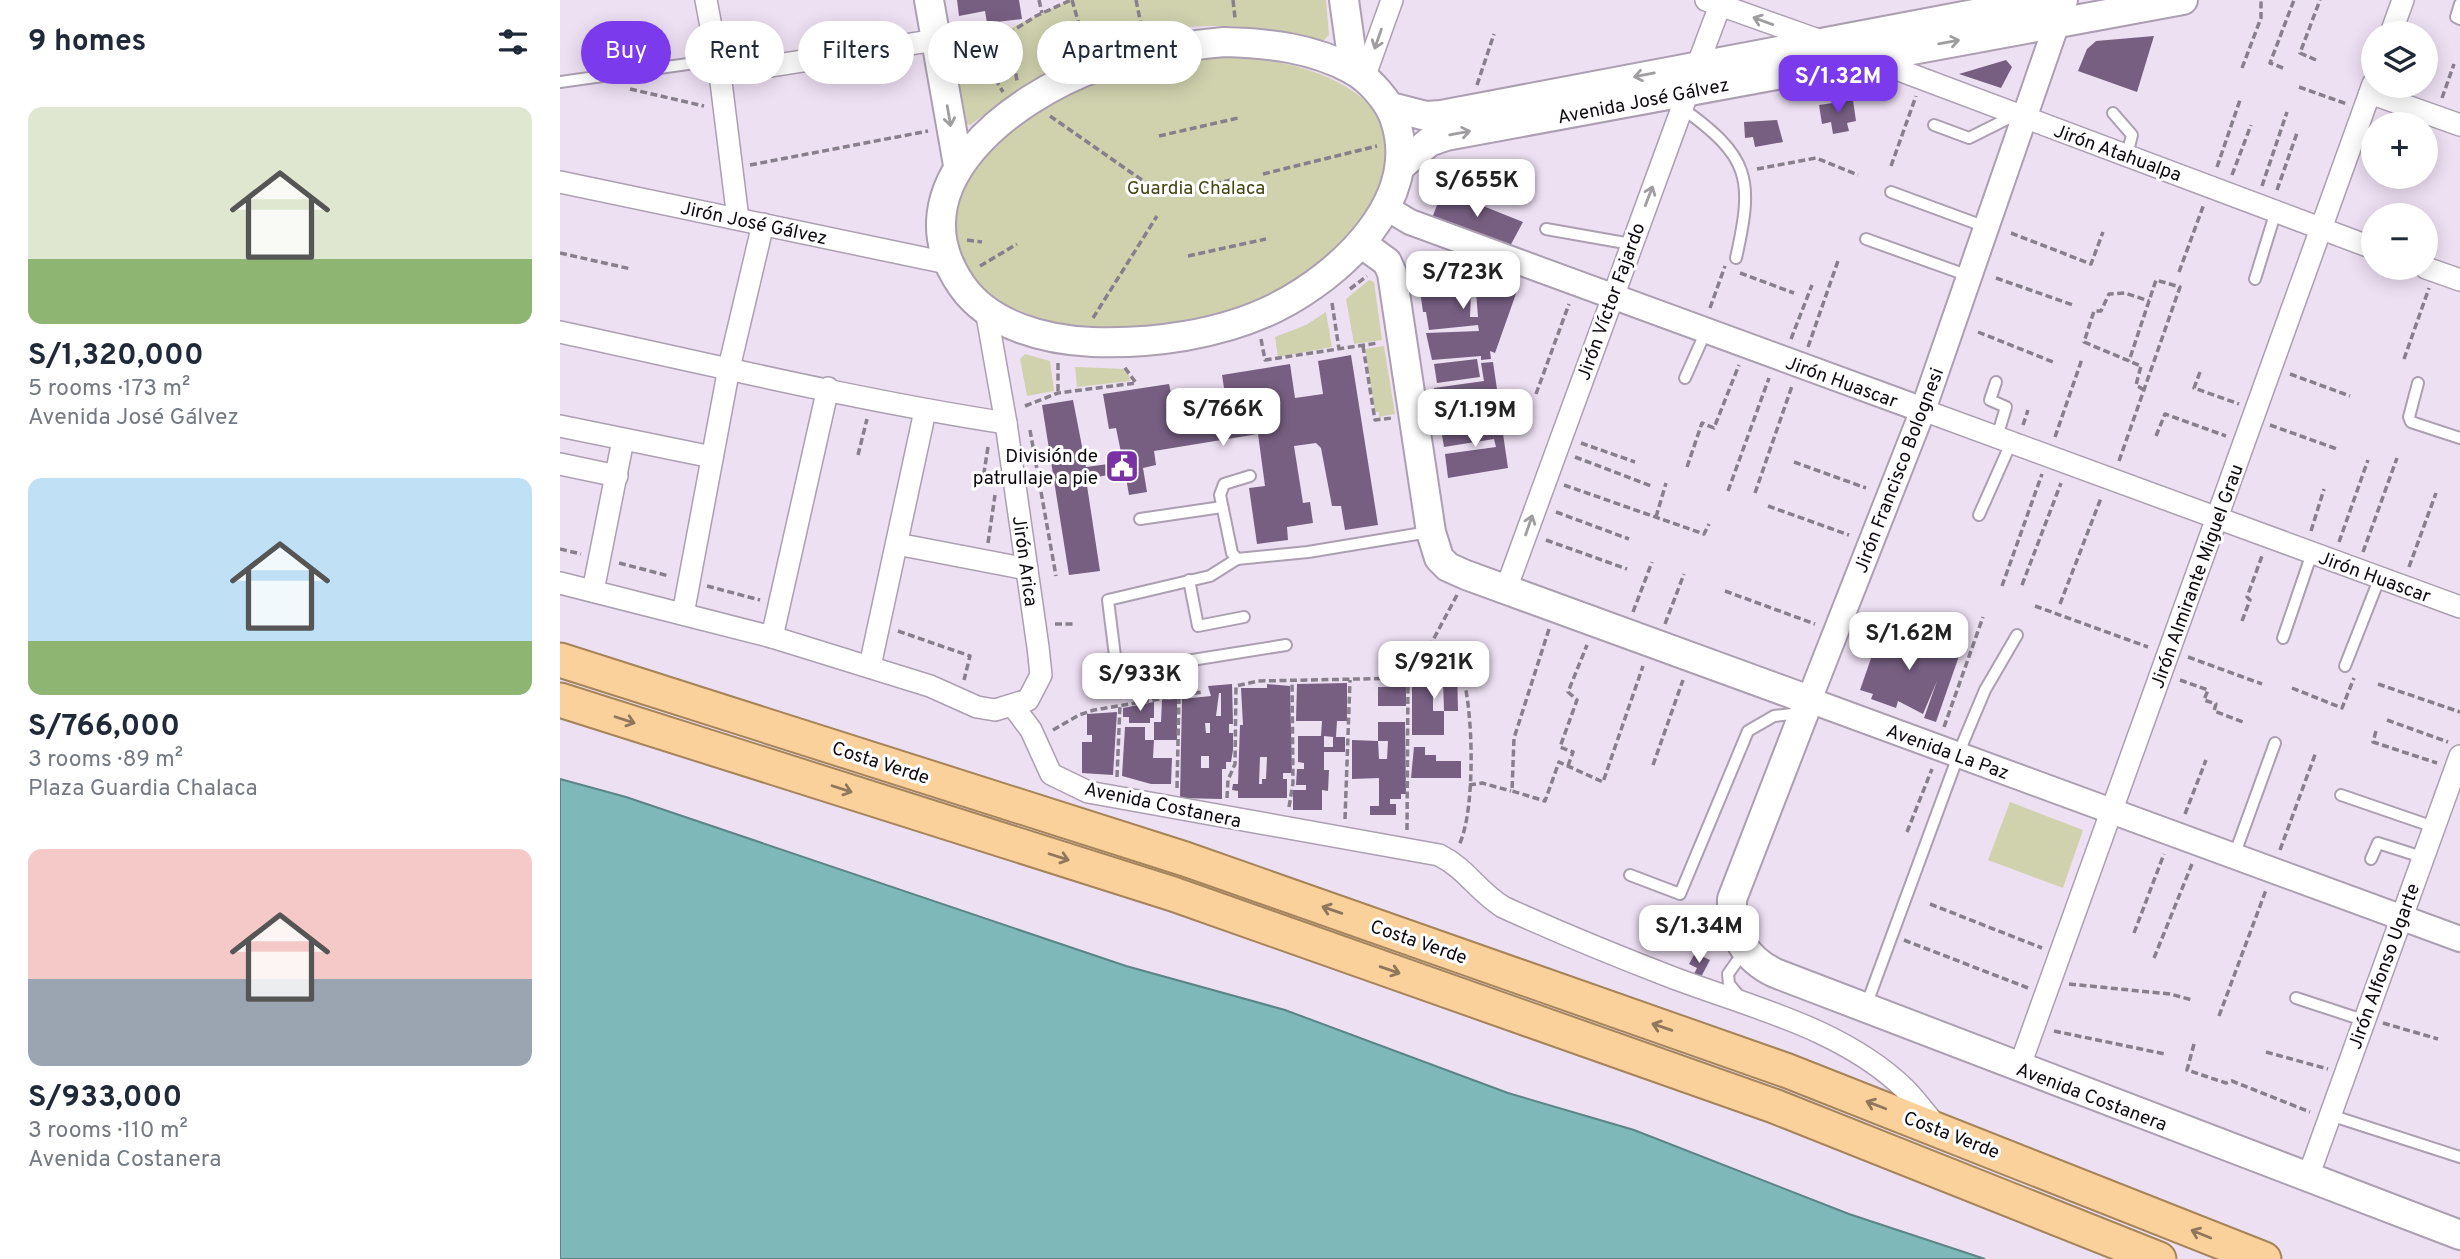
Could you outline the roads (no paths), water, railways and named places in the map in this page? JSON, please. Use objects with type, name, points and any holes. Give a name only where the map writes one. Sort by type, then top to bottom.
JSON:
[{"type":"highway","name":"Costa Verde","points":[[560,660],[1185,859],[1775,1067],[1937,1128],[2264,1259]]},
{"type":"highway","name":"Costa Verde","points":[[560,700],[1186,898],[1774,1106],[2159,1259]]},
{"type":"main road","points":[[929,0],[933,21]]},
{"type":"main road","points":[[1344,0],[1359,74]]},
{"type":"main road","name":"Avenida José Gálvez","points":[[1391,107],[1426,116],[1821,41],[2056,8],[2183,0]]},
{"type":"main road","name":"Avenida José Gálvez","points":[[1402,153],[1446,136],[1685,100],[2056,8]]},
{"type":"main road","points":[[1224,42],[1258,42],[1293,48],[1359,74],[1391,107],[1402,153],[1385,207],[1361,243],[1333,270],[1292,298],[1238,322],[1163,339],[1119,343],[1048,337],[1017,327],[986,310],[964,289],[959,258],[939,236],[941,208],[958,165],[978,142],[1018,100],[1096,67],[1144,52],[1224,42]]},
{"type":"main road","points":[[944,84],[958,165]]},
{"type":"main road","points":[[1361,243],[1387,262],[1392,273],[1435,545]]},
{"type":"main road","name":"Avenida La Paz","points":[[1435,545],[1448,567],[1506,589],[1657,638],[1807,706]]},
{"type":"main road","name":"Jirón Francisco Bolognesi","points":[[1742,944],[1732,915],[1737,882],[1807,706]]},
{"type":"main road","name":"Avenida Costanera","points":[[1742,944],[1776,973],[2460,1235]]},
{"type":"street","points":[[706,0],[710,21]]},
{"type":"street","points":[[1359,74],[1392,0]]},
{"type":"street","points":[[2395,21],[2403,0]]},
{"type":"street","points":[[1698,64],[1716,2],[1821,41]]},
{"type":"street","name":"Jirón Francisco Bolognesi","points":[[1807,706],[1923,410],[1986,227],[2056,8]]},
{"type":"street","points":[[784,59],[928,41]]},
{"type":"street","name":"Jirón Atahualpa","points":[[1863,57],[2361,243]]},
{"type":"street","points":[[721,84],[738,219]]},
{"type":"street","name":"Jirón Almirante Miguel Grau","points":[[2019,1068],[2368,98]]},
{"type":"street","points":[[2378,98],[2460,125]]},
{"type":"street","name":"Jirón Víctor Fajardo","points":[[1506,589],[1611,296],[1685,100]]},
{"type":"street","name":"Jirón José Gálvez","points":[[560,182],[763,224],[959,258]]},
{"type":"street","name":"Jirón Huascar","points":[[1385,207],[1410,222],[2460,607]]},
{"type":"street","points":[[683,614],[729,368],[763,224]]},
{"type":"street","points":[[2438,273],[2460,281]]},
{"type":"street","name":"Jirón Arica","points":[[986,310],[999,422],[1027,569],[1041,675],[1037,688],[1028,700],[1013,706]]},
{"type":"street","points":[[560,332],[873,397],[925,411],[999,422]]},
{"type":"street","points":[[772,637],[828,388]]},
{"type":"street","points":[[870,666],[925,411]]},
{"type":"street","points":[[560,425],[712,457]]},
{"type":"street","points":[[593,591],[623,440]]},
{"type":"street","points":[[560,464],[617,476]]},
{"type":"street","points":[[897,544],[1027,569]]},
{"type":"street","points":[[560,583],[772,637],[930,685],[959,699],[995,710],[1013,706]]},
{"type":"street","name":"Avenida Costanera","points":[[1013,706],[1031,730],[1051,774],[1087,792],[1439,855],[1463,870],[1483,895],[1503,907],[1673,978],[1745,1001]]},
{"type":"street","name":"Avenida La Paz","points":[[1807,706],[1958,755],[2460,939]]},
{"type":"street","name":"Jirón Alfonso Ugarte","points":[[2308,1177],[2458,763]]},
{"type":"street","points":[[1745,1001],[1836,1042],[1868,1060],[1906,1090],[1937,1128]]},
{"type":"lane","points":[[2460,5],[2456,17],[2460,19]]},
{"type":"lane","points":[[560,82],[685,70]]},
{"type":"lane","points":[[1685,100],[1744,172],[1746,214],[1736,258]]},
{"type":"lane","points":[[2113,113],[2132,135],[2127,155]]},
{"type":"lane","points":[[1934,125],[1969,138],[2021,116]]},
{"type":"lane","points":[[1891,192],[1986,227]]},
{"type":"lane","points":[[2255,279],[2268,208]]},
{"type":"lane","points":[[1546,229],[1631,244]]},
{"type":"lane","points":[[1866,239],[1969,276]]},
{"type":"lane","points":[[1685,378],[1704,330]]},
{"type":"lane","points":[[1979,515],[2004,440],[2006,407],[1990,400],[1996,382]]},
{"type":"lane","points":[[2418,383],[2409,418],[2411,422],[2460,439]]},
{"type":"lane","points":[[1237,559],[1232,553],[1220,495],[1224,484],[1250,477]]},
{"type":"lane","points":[[1140,519],[1222,507]]},
{"type":"lane","points":[[1286,645],[1116,672],[1108,600],[1210,576],[1237,559],[1435,545]]},
{"type":"lane","points":[[2283,638],[2308,551]]},
{"type":"lane","points":[[2345,666],[2380,578]]},
{"type":"lane","points":[[1189,580],[1198,626],[1244,617]]},
{"type":"lane","points":[[1864,1008],[1984,690],[2017,635]]},
{"type":"lane","points":[[1630,875],[1680,894],[1748,731],[1774,716],[1807,706]]},
{"type":"lane","points":[[2234,856],[2275,743]]},
{"type":"lane","points":[[2342,795],[2434,827]]},
{"type":"lane","points":[[2371,859],[2378,843],[2423,857]]},
{"type":"lane","points":[[1742,944],[1728,974],[1729,984],[1745,1001]]},
{"type":"lane","points":[[2296,998],[2364,1019]]},
{"type":"lane","points":[[2329,1117],[2460,1157]]},
{"type":"place","name":"División de patrullaje a pie","points":[[1122,466]]},
{"type":"park label","name":"Guardia Chalaca","points":[[1196,187]]}]
